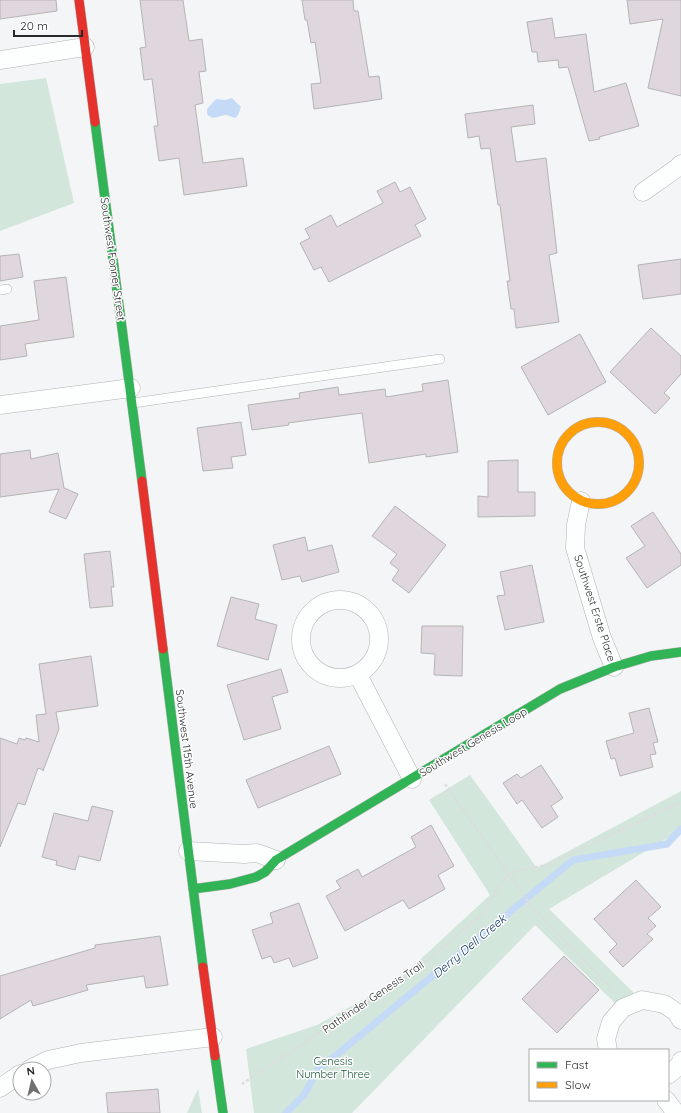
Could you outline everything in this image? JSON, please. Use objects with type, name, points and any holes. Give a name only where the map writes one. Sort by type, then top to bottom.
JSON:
[{"type":"street","name":"Southwest Fonner Street","points":[[79,0],[84,47],[132,395]]},
{"type":"street","points":[[0,60],[84,47]]},
{"type":"street","points":[[643,192],[681,164]]},
{"type":"street","points":[[0,405],[132,395]]},
{"type":"street","name":"Southwest 115th Avenue","points":[[132,395],[188,851],[223,1113]]},
{"type":"street","points":[[594,422],[610,423],[624,431],[634,443],[639,459],[638,474],[629,490],[614,501],[596,504],[581,501],[566,490],[559,478],[556,463],[559,448],[568,434],[579,426],[594,422]]},
{"type":"street","name":"Southwest Erste Place","points":[[581,501],[576,526],[575,548],[602,638],[614,667]]},
{"type":"street","points":[[341,600],[355,603],[367,610],[376,622],[380,638],[378,653],[370,666],[358,675],[343,679],[328,677],[313,669],[305,659],[300,642],[302,626],[310,613],[323,603],[341,600]]},
{"type":"street","name":"Southwest Genesis Loop","points":[[193,889],[256,878],[265,873],[276,860],[560,689],[614,667],[651,656],[681,652]]},
{"type":"street","points":[[358,675],[412,779]]},
{"type":"street","points":[[188,851],[244,854],[257,853],[276,860]]},
{"type":"street","points":[[608,1049],[606,1039],[611,1022],[623,1008],[642,1000],[664,1004],[676,1012],[681,1020]]},
{"type":"street","points":[[46,1061],[81,1053],[213,1037]]},
{"type":"street","points":[[669,1074],[680,1065],[681,1062]]},
{"type":"street","points":[[0,1088],[12,1080]]},
{"type":"street","points":[[667,1101],[676,1113]]},
{"type":"lane","points":[[132,395],[440,359]]},
{"type":"path","points":[[433,765],[447,788],[508,876],[531,906],[614,991],[623,1008]]},
{"type":"path","points":[[508,876],[515,871],[548,864],[681,802]]},
{"type":"path","name":"Pathfinder Genesis Trail","points":[[239,1086],[411,974],[482,915],[501,884],[508,876]]},
{"type":"green space","points":[[46,78],[74,203],[0,231],[0,84]]},
{"type":"green space","name":"Genesis Number Three","points":[[470,775],[537,868],[681,791],[681,830],[549,909],[634,993],[616,1004],[535,925],[352,1113],[254,1113],[246,1049],[317,1025],[397,981],[490,895],[429,800]]},
{"type":"green space","points":[[198,1089],[202,1113],[187,1113]]},
{"type":"water","points":[[232,98],[241,107],[235,118],[225,115],[213,118],[207,114],[207,109],[216,99],[225,100]]},
{"type":"building","points":[[0,0],[56,0],[57,11],[0,19]]},
{"type":"building","points":[[140,0],[183,0],[189,41],[202,39],[206,71],[199,72],[203,103],[195,105],[203,163],[243,158],[247,186],[184,195],[179,158],[159,161],[154,126],[158,126],[152,79],[144,80],[140,48],[146,47]]},
{"type":"building","points":[[302,0],[353,0],[354,11],[358,11],[369,77],[379,76],[382,99],[314,109],[311,84],[321,83],[315,42],[311,43]]},
{"type":"building","points":[[627,0],[681,0],[681,96],[648,88],[663,19],[630,24]]},
{"type":"building","points":[[552,18],[555,38],[586,34],[594,92],[626,83],[639,126],[599,137],[600,139],[589,141],[568,67],[559,68],[558,60],[538,62],[537,52],[532,52],[527,22]]},
{"type":"building","points":[[533,105],[535,124],[511,127],[516,162],[546,158],[557,253],[549,255],[559,322],[516,328],[514,309],[511,309],[507,281],[510,281],[500,205],[498,205],[490,148],[481,149],[479,136],[468,138],[465,114]]},
{"type":"building","points":[[395,182],[400,192],[410,187],[426,219],[415,225],[421,236],[329,282],[321,267],[314,270],[300,243],[310,238],[305,229],[331,215],[337,227],[383,203],[377,191]]},
{"type":"building","points":[[19,254],[23,277],[0,281],[0,256]]},
{"type":"building","points":[[681,259],[681,294],[643,299],[638,265]]},
{"type":"building","points":[[66,277],[74,337],[25,344],[27,356],[0,360],[0,326],[39,320],[34,281]]},
{"type":"building","points":[[651,328],[681,356],[681,374],[664,393],[670,398],[655,414],[610,372]]},
{"type":"building","points":[[580,334],[606,382],[548,415],[521,367]]},
{"type":"building","points":[[448,380],[458,452],[426,457],[426,454],[369,463],[362,413],[288,423],[289,425],[252,430],[248,405],[300,398],[299,393],[338,387],[339,395],[385,389],[386,397],[423,391],[422,384]]},
{"type":"building","points":[[241,422],[246,455],[231,457],[233,468],[203,471],[197,428]]},
{"type":"building","points":[[30,450],[31,459],[58,453],[64,488],[78,494],[66,519],[49,512],[59,489],[0,497],[0,454]]},
{"type":"building","points":[[518,460],[518,492],[535,492],[535,516],[478,517],[478,496],[488,497],[488,461]]},
{"type":"building","points":[[395,506],[446,545],[409,593],[392,580],[399,570],[390,563],[397,554],[372,536]]},
{"type":"building","points":[[653,512],[681,554],[681,565],[647,588],[626,558],[645,546],[631,526]]},
{"type":"building","points":[[305,537],[308,551],[332,545],[339,572],[302,582],[300,576],[282,580],[273,545]]},
{"type":"building","points":[[110,551],[114,587],[111,587],[113,606],[90,608],[84,554]]},
{"type":"building","points":[[532,565],[544,622],[505,630],[497,596],[505,595],[500,572]]},
{"type":"building","points":[[231,597],[259,604],[255,619],[277,625],[268,660],[217,646]]},
{"type":"building","points":[[422,626],[463,626],[462,676],[434,675],[435,654],[421,653]]},
{"type":"building","points":[[91,656],[98,706],[56,712],[59,729],[43,771],[38,768],[25,805],[18,803],[0,847],[0,738],[17,744],[19,738],[25,740],[26,738],[39,742],[36,715],[46,714],[39,664]]},
{"type":"building","points":[[281,669],[288,692],[272,697],[281,729],[244,740],[227,685]]},
{"type":"building","points":[[649,708],[658,742],[653,743],[656,754],[650,755],[653,767],[620,776],[615,758],[611,759],[606,741],[634,733],[629,713]]},
{"type":"building","points":[[329,746],[341,774],[258,808],[246,780]]},
{"type":"building","points":[[541,765],[563,798],[551,806],[558,817],[542,828],[522,800],[517,804],[503,783],[517,774],[521,778]]},
{"type":"building","points":[[92,806],[113,811],[100,861],[79,856],[75,870],[56,865],[57,861],[42,857],[54,813],[88,821]]},
{"type":"building","points":[[431,825],[454,866],[438,875],[445,889],[409,909],[403,900],[345,931],[326,896],[341,888],[336,881],[358,869],[362,877],[416,847],[411,837]]},
{"type":"building","points":[[636,880],[661,907],[648,918],[656,926],[647,934],[653,939],[623,967],[609,952],[617,944],[594,919]]},
{"type":"building","points":[[299,903],[318,958],[293,967],[289,958],[274,963],[271,956],[262,959],[252,930],[273,923],[270,913]]},
{"type":"building","points":[[160,936],[168,985],[146,988],[144,976],[86,985],[88,990],[33,1006],[31,1000],[0,1019],[0,976],[95,948],[95,945]]},
{"type":"building","points":[[564,956],[599,990],[557,1033],[522,999]]},
{"type":"building","points":[[158,1089],[160,1113],[108,1113],[106,1093]]},
{"type":"waterway","name":"Derry Dell Creek","points":[[286,1113],[304,1095],[317,1071],[573,860],[667,844],[681,829]]},
{"type":"traffic: fast","points":[[95,122],[142,481]]},
{"type":"traffic: fast","points":[[163,649],[203,967]]},
{"type":"traffic: fast","points":[[193,889],[230,884],[256,877],[265,872],[276,860],[560,689],[614,667],[651,656],[681,652]]},
{"type":"traffic: fast","points":[[215,1056],[223,1113]]},
{"type":"traffic: slow","points":[[598,422],[614,425],[627,434],[636,447],[639,463],[636,479],[627,492],[614,501],[598,504],[582,501],[569,492],[560,479],[557,463],[560,447],[569,434],[582,425],[598,422]]},
{"type":"traffic: jam","points":[[79,0],[95,122]]},
{"type":"traffic: jam","points":[[142,481],[163,649]]},
{"type":"traffic: jam","points":[[203,967],[215,1056]]}]
